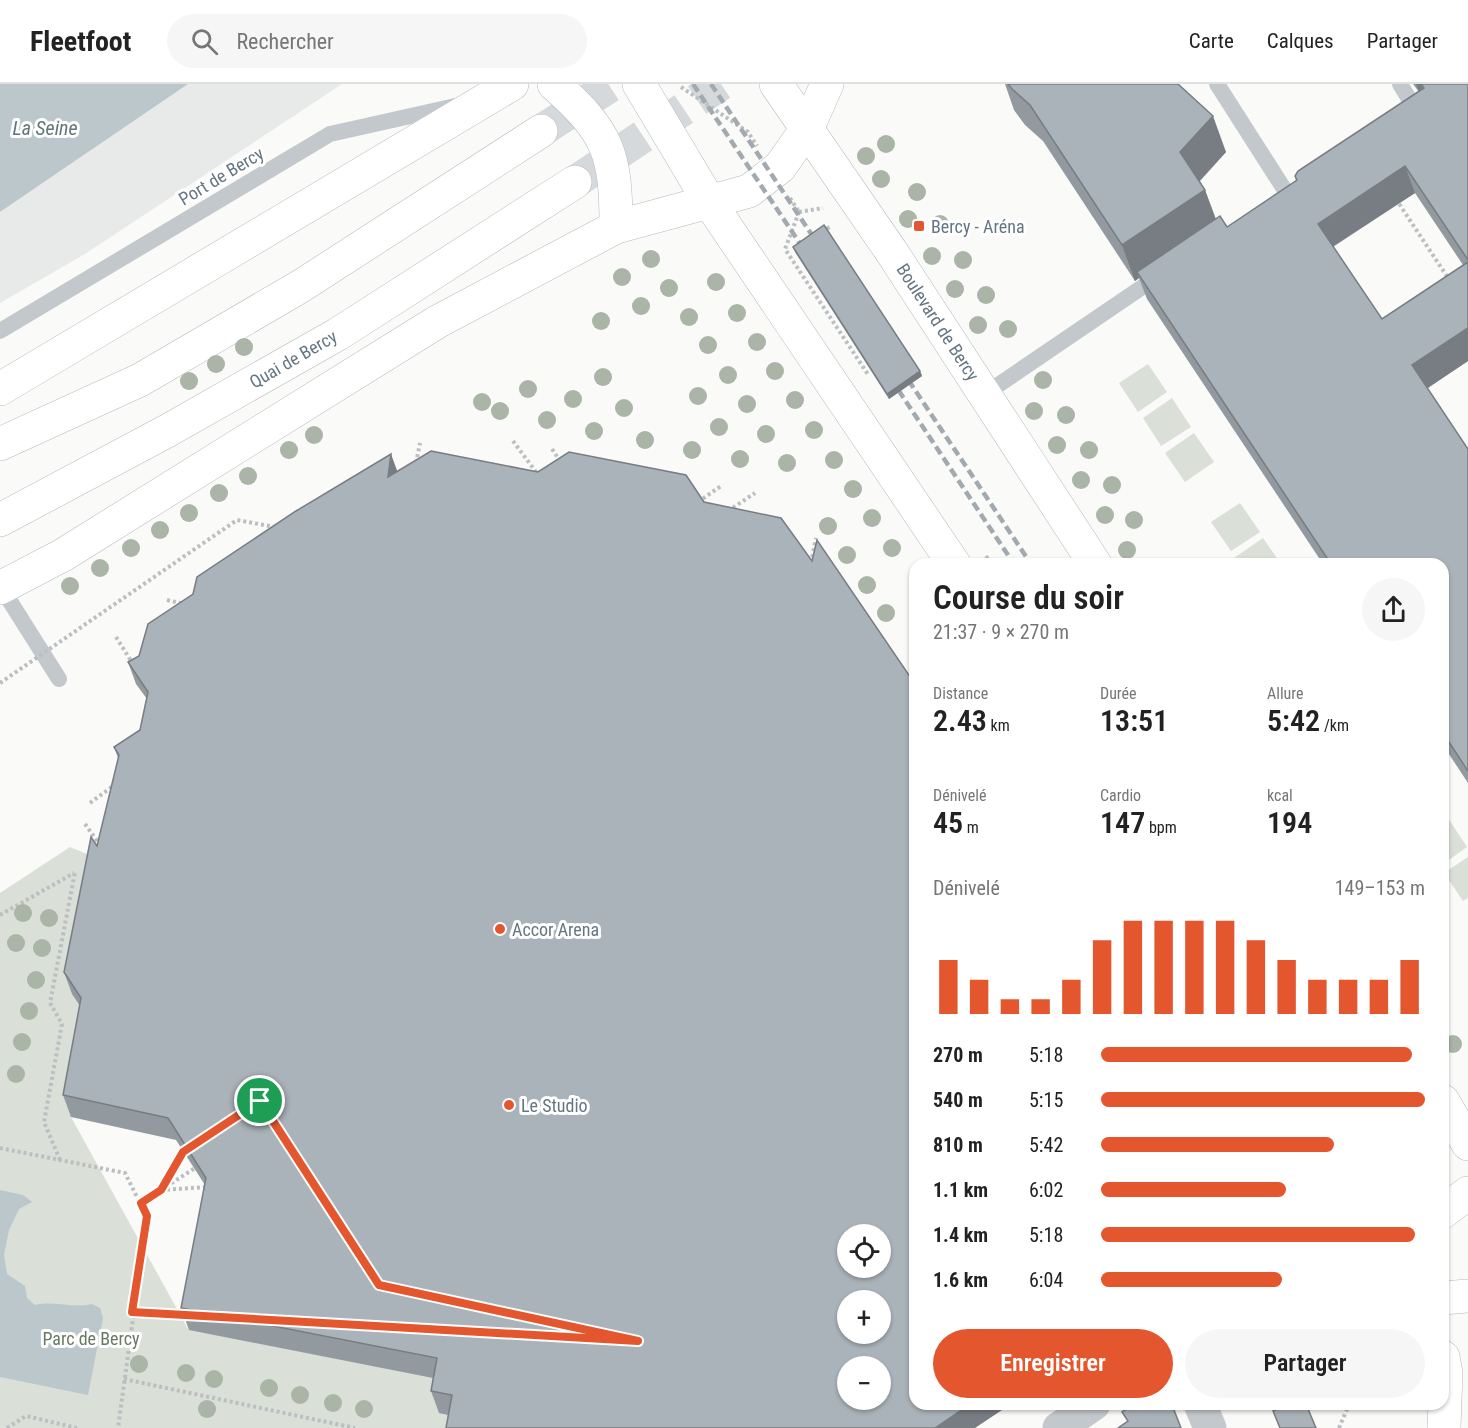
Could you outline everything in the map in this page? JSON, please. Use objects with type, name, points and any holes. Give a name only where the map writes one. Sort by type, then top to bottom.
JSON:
[{"type":"main road","points":[[0,389],[512,84]]},
{"type":"main road","points":[[554,84],[582,110],[604,143],[614,164],[616,227]]},
{"type":"main road","points":[[639,84],[710,203],[950,558]]},
{"type":"main road","name":"Boulevard de Bercy","points":[[776,84],[808,127],[1091,558]]},
{"type":"main road","points":[[0,588],[63,555],[437,322],[616,227],[749,191],[774,174],[808,127],[827,84]]},
{"type":"main road","points":[[0,444],[140,380],[301,286],[541,130]]},
{"type":"main road","name":"Quai de Bercy","points":[[0,520],[167,431],[338,334],[575,182]]},
{"type":"main road","points":[[1452,1109],[1468,1144]]},
{"type":"main road","points":[[1449,1207],[1468,1193]]},
{"type":"main road","points":[[1449,1298],[1468,1296]]},
{"type":"main road","points":[[1458,1428],[1468,1407]]},
{"type":"main road","points":[[1444,1428],[1445,1410]]},
{"type":"street","points":[[1059,1428],[1085,1410]]},
{"type":"street","points":[[1202,1410],[1210,1428]]},
{"type":"lane","points":[[1217,84],[1286,192]]},
{"type":"lane","points":[[1400,84],[1414,107]]},
{"type":"lane","points":[[1396,119],[1432,95]]},
{"type":"lane","name":"Port de Bercy","points":[[0,331],[330,134],[429,110],[481,101]]},
{"type":"lane","points":[[1268,204],[1304,180]]},
{"type":"lane","points":[[985,394],[1178,263]]},
{"type":"lane","points":[[0,588],[59,678]]},
{"type":"path","points":[[676,84],[748,132],[799,212]]},
{"type":"path","points":[[1391,192],[1449,280]]},
{"type":"path","points":[[821,232],[831,226]]},
{"type":"path","points":[[513,441],[544,483]]},
{"type":"path","points":[[415,471],[420,443]]},
{"type":"path","points":[[552,449],[565,468]]},
{"type":"path","points":[[688,508],[721,486]]},
{"type":"path","points":[[720,517],[755,493]]},
{"type":"path","points":[[0,683],[237,520],[282,528]]},
{"type":"path","points":[[808,574],[816,538]]},
{"type":"path","points":[[167,600],[194,606]]},
{"type":"path","points":[[116,637],[138,671]]},
{"type":"path","points":[[90,803],[117,783]]},
{"type":"path","points":[[85,824],[104,851]]},
{"type":"path","points":[[0,915],[75,872],[50,1003],[62,1024],[44,1122],[60,1160]]},
{"type":"path","points":[[161,1190],[183,1152],[190,1147]]},
{"type":"path","points":[[0,1148],[125,1173],[147,1216],[132,1312],[118,1428]]},
{"type":"path","points":[[141,1203],[208,1160]]},
{"type":"path","points":[[161,1190],[206,1188],[214,1182]]},
{"type":"path","points":[[132,1312],[191,1316]]},
{"type":"path","points":[[124,1379],[356,1428]]},
{"type":"path","points":[[1339,1428],[1346,1410]]},
{"type":"path","points":[[7,1428],[26,1416],[77,1428]]},
{"type":"shaded area","points":[[188,84],[342,84],[85,254],[0,303],[0,212]]},
{"type":"green space","points":[[1148,364],[1167,392],[1138,412],[1119,383]]},
{"type":"green space","points":[[1172,398],[1191,427],[1161,446],[1143,418]]},
{"type":"green space","points":[[1194,433],[1214,462],[1185,482],[1165,453]]},
{"type":"green space","points":[[1240,503],[1260,532],[1231,551],[1211,522]]},
{"type":"green space","points":[[1263,538],[1277,558],[1234,558]]},
{"type":"green space","points":[[1449,820],[1467,847],[1449,860]]},
{"type":"green space","name":"Parc de Bercy","points":[[70,847],[99,859],[89,1020],[71,1117],[188,1329],[466,1384],[458,1428],[0,1428],[0,893]]},
{"type":"green space","points":[[1468,857],[1468,898],[1463,901],[1449,880],[1449,870]]},
{"type":"water","name":"La Seine","points":[[0,84],[188,84],[0,212]]},
{"type":"water","points":[[0,1190],[23,1195],[32,1202],[19,1209],[9,1230],[4,1255],[7,1274],[25,1286],[27,1298],[35,1305],[92,1304],[100,1308],[103,1318],[88,1395],[0,1377]]},
{"type":"building","points":[[1008,84],[1178,84],[1213,116],[1180,152],[1205,190],[1122,245],[1030,105]]},
{"type":"building","points":[[1421,84],[1468,84],[1468,260],[1405,166],[1318,224],[1382,319],[1468,262],[1468,328],[1412,365],[1468,449],[1468,771],[1449,742],[1449,558],[1327,558],[1137,272],[1220,216],[1227,227],[1297,180],[1295,176],[1298,171],[1424,88]]},
{"type":"building","points":[[824,225],[920,371],[887,394],[793,247]]},
{"type":"building","name":"Accor Arena","points":[[431,451],[538,472],[569,452],[686,475],[704,502],[781,518],[812,561],[817,540],[909,675],[909,1410],[961,1410],[935,1428],[446,1428],[452,1395],[431,1391],[437,1358],[181,1308],[206,1178],[168,1118],[63,1095],[81,998],[64,972],[91,837],[97,846],[119,755],[114,747],[140,730],[148,692],[128,662],[139,656],[148,624],[193,594],[197,577],[296,511],[391,454],[388,477]]},
{"type":"building","points":[[1125,1410],[1174,1410],[1181,1428],[1118,1428],[1128,1421],[1122,1412]]},
{"type":"building","points":[[1308,1410],[1316,1428],[1280,1428],[1273,1411]]},
{"type":"tunnel","points":[[541,131],[613,84]]},
{"type":"tunnel","points":[[575,182],[721,84]]},
{"type":"railway","points":[[693,84],[809,257]]},
{"type":"railway","points":[[711,84],[820,247]]},
{"type":"railway","points":[[901,369],[1027,558]]},
{"type":"railway","points":[[891,379],[1010,558]]},
{"type":"place","name":"Bercy - Aréna","points":[[919,226]]},
{"type":"place","name":"Accor Arena","points":[[500,929]]},
{"type":"place","name":"Le Studio","points":[[509,1105]]},
{"type":"route","points":[[260,1101],[379,1285],[638,1341],[132,1312],[147,1216],[141,1203],[161,1190],[183,1152],[260,1101]]}]
